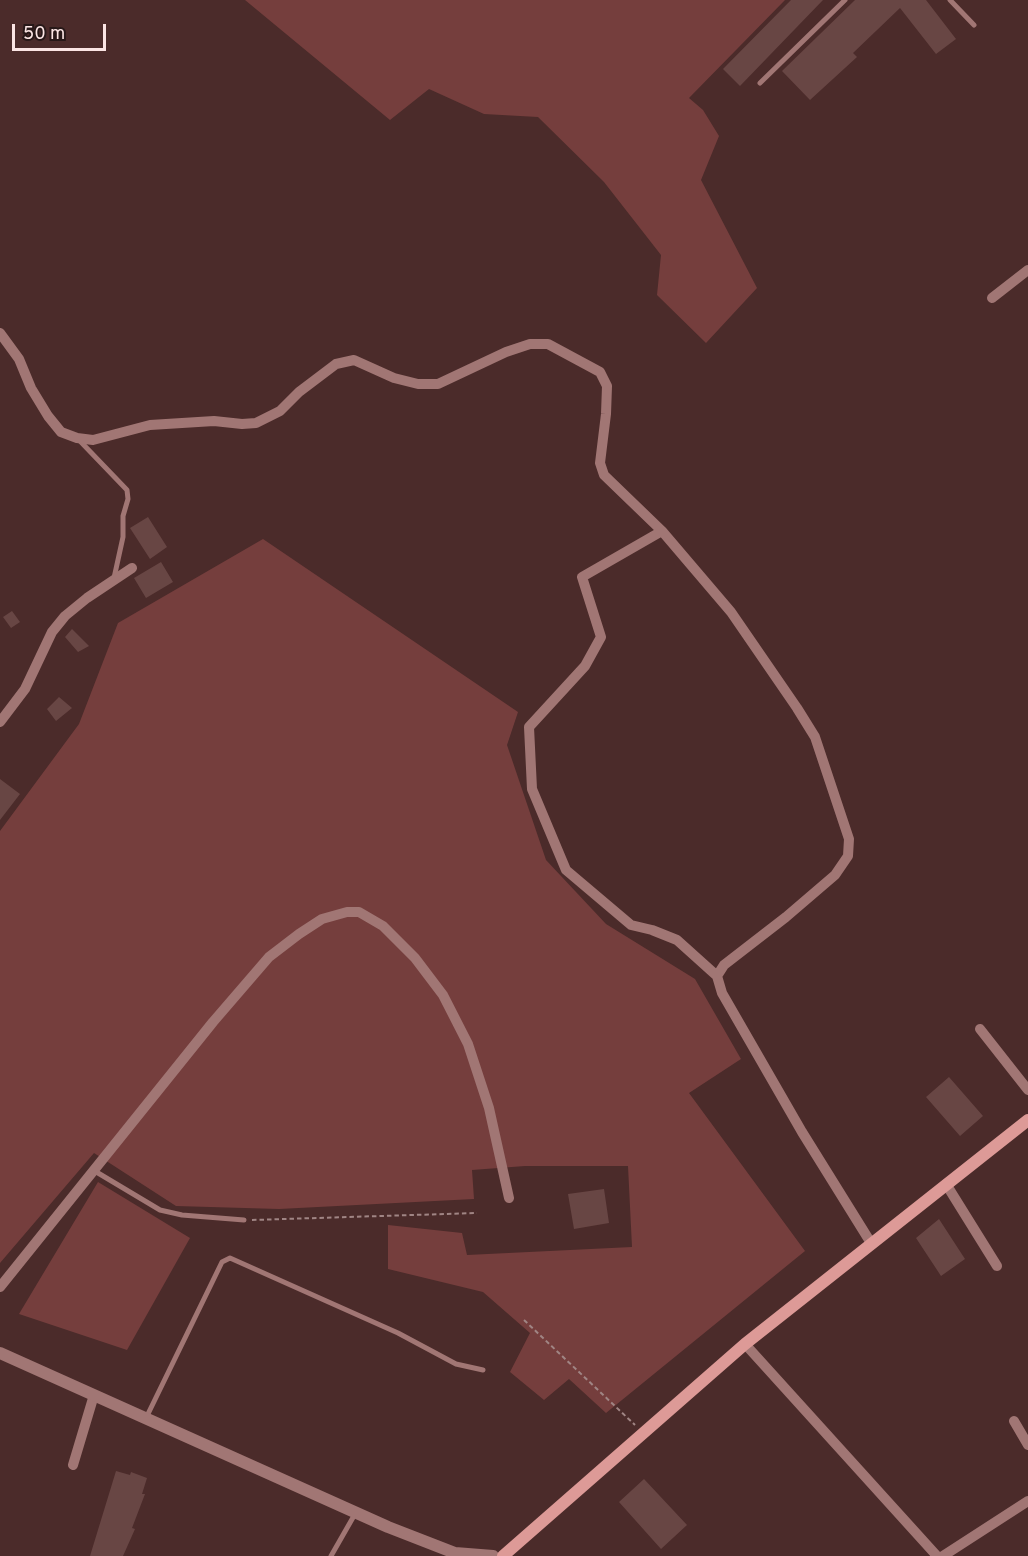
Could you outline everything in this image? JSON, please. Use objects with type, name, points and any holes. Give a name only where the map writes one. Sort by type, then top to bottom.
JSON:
[{"type":"main road","points":[[502,1556],[745,1344],[1028,1119]]},
{"type":"street","points":[[992,298],[1028,270]]},
{"type":"street","points":[[0,333],[19,359],[31,388],[48,416],[61,432],[77,438],[93,440],[150,425],[214,421],[256,423],[280,411],[299,392],[336,364],[354,360],[394,378],[418,384],[438,384],[506,352],[530,344],[548,344],[600,372],[607,386],[600,464],[604,475],[662,531],[731,612],[797,708],[815,737],[849,838],[848,856],[835,875],[724,965],[717,976]]},
{"type":"street","points":[[662,531],[582,577],[601,637],[585,666],[529,727],[532,789],[566,870],[631,925],[677,940],[717,976],[722,993],[802,1132],[871,1244]]},
{"type":"street","points":[[0,722],[25,689],[52,632],[65,616],[87,598],[132,568]]},
{"type":"street","points":[[0,1287],[213,1022],[269,957],[322,919],[347,912],[359,912],[383,926],[415,958],[443,995],[468,1044],[489,1108],[509,1198]]},
{"type":"street","points":[[980,1029],[1028,1090]]},
{"type":"street","points":[[946,1184],[997,1266]]},
{"type":"street","points":[[745,1344],[937,1556]]},
{"type":"street","points":[[0,1353],[356,1512],[455,1553],[493,1556]]},
{"type":"street","points":[[73,1465],[94,1395]]},
{"type":"street","points":[[1014,1421],[1028,1445]]},
{"type":"street","points":[[943,1556],[1028,1501]]},
{"type":"lane","points":[[760,83],[845,0]]},
{"type":"lane","points":[[950,0],[974,25]]},
{"type":"lane","points":[[77,438],[127,490],[123,537],[114,580]]},
{"type":"lane","points":[[93,1170],[160,1210],[183,1215],[244,1220]]},
{"type":"lane","points":[[146,1418],[222,1262],[230,1258],[398,1333],[456,1364],[483,1370]]},
{"type":"lane","points":[[331,1556],[356,1512]]},
{"type":"path","points":[[244,1220],[477,1214]]},
{"type":"path","points":[[524,1320],[643,1433]]},
{"type":"shaded area","points":[[245,0],[785,0],[689,98],[703,110],[719,136],[701,180],[757,288],[706,343],[657,295],[661,255],[604,182],[538,117],[484,114],[429,89],[390,120]]},
{"type":"shaded area","points":[[263,539],[518,712],[507,745],[546,860],[606,924],[695,979],[741,1059],[689,1093],[805,1251],[606,1413],[569,1379],[544,1400],[510,1372],[530,1333],[483,1292],[388,1269],[388,1225],[462,1233],[467,1255],[632,1247],[628,1166],[525,1166],[472,1170],[474,1199],[279,1209],[176,1206],[94,1153],[0,1263],[0,831],[79,724],[118,623]]},
{"type":"shaded area","points":[[98,1182],[190,1238],[127,1350],[19,1314]]},
{"type":"building","points":[[791,0],[823,0],[740,86],[723,69]]},
{"type":"building","points":[[855,0],[926,0],[956,39],[936,54],[900,8],[853,53],[857,57],[810,100],[782,71]]},
{"type":"building","points":[[148,517],[167,547],[150,559],[130,528]]},
{"type":"building","points":[[161,562],[173,582],[146,598],[134,578]]},
{"type":"building","points":[[12,611],[20,622],[11,628],[3,617]]},
{"type":"building","points":[[72,629],[89,646],[78,652],[65,637]]},
{"type":"building","points":[[59,697],[72,708],[56,721],[47,709]]},
{"type":"building","points":[[0,779],[20,794],[0,820]]},
{"type":"building","points":[[949,1077],[983,1116],[960,1136],[926,1097]]},
{"type":"building","points":[[604,1189],[609,1223],[574,1229],[568,1194]]},
{"type":"building","points":[[939,1219],[965,1259],[941,1276],[916,1238]]},
{"type":"building","points":[[116,1471],[130,1475],[131,1472],[147,1478],[142,1494],[145,1494],[132,1528],[135,1529],[123,1556],[90,1556]]},
{"type":"building","points":[[644,1479],[687,1525],[661,1549],[619,1502]]}]
